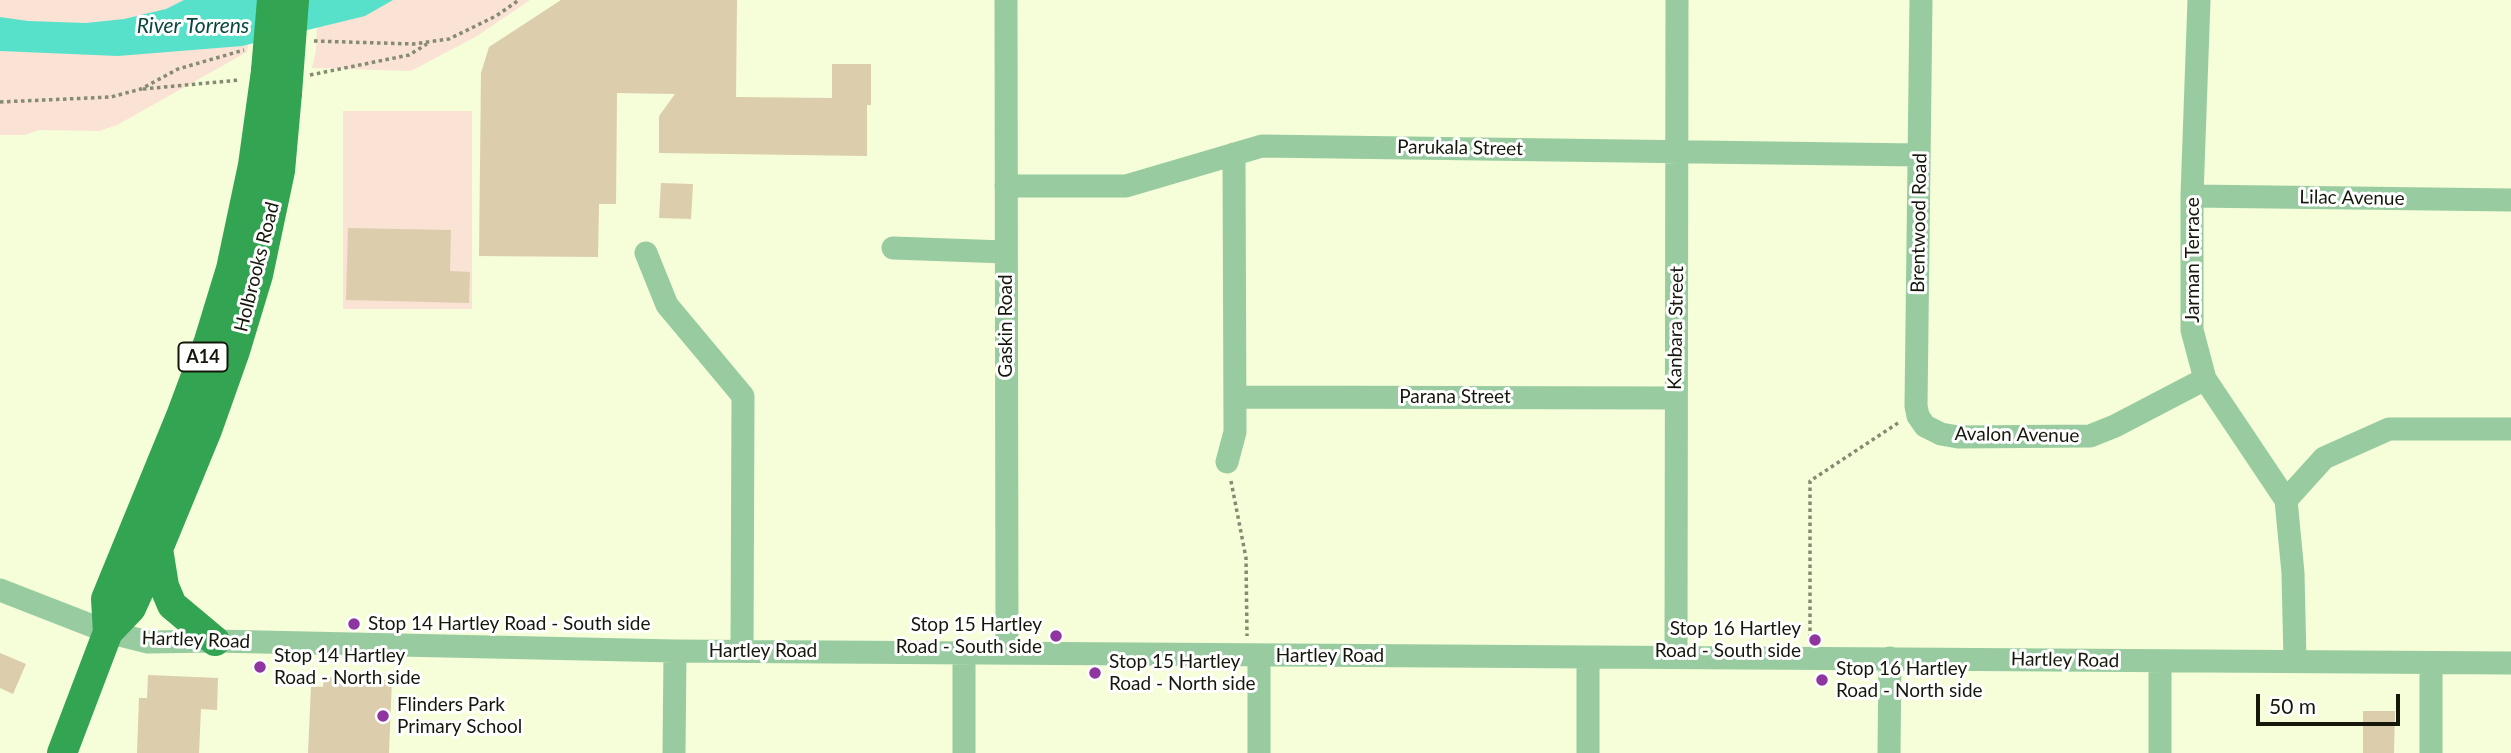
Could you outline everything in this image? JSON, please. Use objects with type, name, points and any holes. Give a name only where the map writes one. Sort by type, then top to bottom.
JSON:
[{"type":"main road","name":"Holbrooks Road","points":[[108,632],[106,599],[186,403],[214,328],[231,269],[253,165],[254,66],[272,0]]},
{"type":"main road","name":"Holbrooks Road","points":[[62,753],[108,632],[131,608],[158,550],[207,430],[235,351],[258,275],[296,84],[294,0]]},
{"type":"main road","points":[[158,550],[164,586],[172,606],[215,641]]},
{"type":"street","name":"Gaskin Road","points":[[1006,0],[1007,652]]},
{"type":"street","name":"Kanbara Street","points":[[1676,657],[1677,0]]},
{"type":"street","name":"Brentwood Road","points":[[1921,0],[1916,406],[1924,426],[1941,434]]},
{"type":"street","name":"Jarman Terrace","points":[[2199,0],[2192,196],[2192,330],[2205,379],[2286,500],[2293,573],[2295,662]]},
{"type":"street","name":"Parukala Street","points":[[1006,186],[1126,186],[1262,146],[1919,155]]},
{"type":"street","points":[[1227,462],[1235,432],[1234,154]]},
{"type":"street","name":"Lilac Avenue","points":[[2192,196],[2511,200]]},
{"type":"street","points":[[893,248],[1005,252]]},
{"type":"street","points":[[646,253],[667,305],[743,396],[742,651]]},
{"type":"street","name":"Avalon Avenue","points":[[1941,434],[1958,437],[2090,436],[2115,426],[2205,379]]},
{"type":"street","name":"Parana Street","points":[[1235,397],[1675,398]]},
{"type":"street","points":[[2286,500],[2324,458],[2389,429],[2511,429]]},
{"type":"street","name":"Hartley Road","points":[[0,590],[108,632],[148,642],[215,641],[675,651],[2511,663]]},
{"type":"street","points":[[674,753],[675,651]]},
{"type":"street","points":[[964,652],[964,753]]},
{"type":"street","points":[[1253,655],[1259,753]]},
{"type":"street","points":[[1588,657],[1588,753]]},
{"type":"street","points":[[1889,753],[1890,658]]},
{"type":"street","points":[[2160,661],[2160,753]]},
{"type":"street","points":[[2431,664],[2431,753]]},
{"type":"path","points":[[309,40],[413,44],[449,39],[496,16],[519,0]]},
{"type":"path","points":[[296,84],[410,55],[430,42]]},
{"type":"path","points":[[141,89],[178,69],[254,66]]},
{"type":"path","points":[[0,100],[12,102],[111,97],[254,66]]},
{"type":"path","points":[[1810,658],[1810,481],[1898,423]]},
{"type":"path","points":[[1227,462],[1246,558],[1253,655]]},
{"type":"shaded area","points":[[0,0],[250,0],[253,10],[247,52],[117,125],[99,131],[39,130],[24,135],[0,135]]},
{"type":"shaded area","points":[[318,0],[530,0],[477,36],[411,71],[312,68],[316,50]]},
{"type":"shaded area","points":[[343,111],[472,111],[472,309],[343,309]]},
{"type":"water","name":"River Torrens","points":[[184,0],[393,0],[365,16],[242,46],[118,56],[0,51],[0,17],[86,23],[124,19],[166,9]]},
{"type":"building","points":[[561,0],[737,0],[736,97],[832,98],[832,64],[871,64],[871,105],[867,105],[867,156],[659,153],[659,116],[675,94],[617,93],[616,204],[599,204],[598,257],[479,256],[481,73],[489,47]]},
{"type":"building","points":[[661,183],[693,184],[691,219],[659,218]]},
{"type":"building","points":[[348,228],[451,230],[450,271],[470,272],[469,303],[346,300]]},
{"type":"building","points":[[0,653],[26,664],[13,694],[0,688]]},
{"type":"building","points":[[148,675],[218,678],[217,710],[201,709],[199,753],[137,753],[139,698],[147,698]]},
{"type":"building","points":[[324,677],[392,680],[389,753],[308,753],[311,686],[323,687]]},
{"type":"building","points":[[2363,711],[2395,711],[2394,753],[2363,753]]},
{"type":"place","name":"Stop 14 Hartley Road - South side","points":[[354,624]]},
{"type":"place","name":"Stop 15 Hartley Road - South side","points":[[1056,636]]},
{"type":"place","name":"Stop 16 Hartley Road - South side","points":[[1815,640]]},
{"type":"place","name":"Stop 14 Hartley Road - North side","points":[[260,667]]},
{"type":"place","name":"Stop 15 Hartley Road - North side","points":[[1095,673]]},
{"type":"place","name":"Stop 16 Hartley Road - North side","points":[[1822,680]]},
{"type":"place","name":"Flinders Park Primary School","points":[[383,716]]}]
